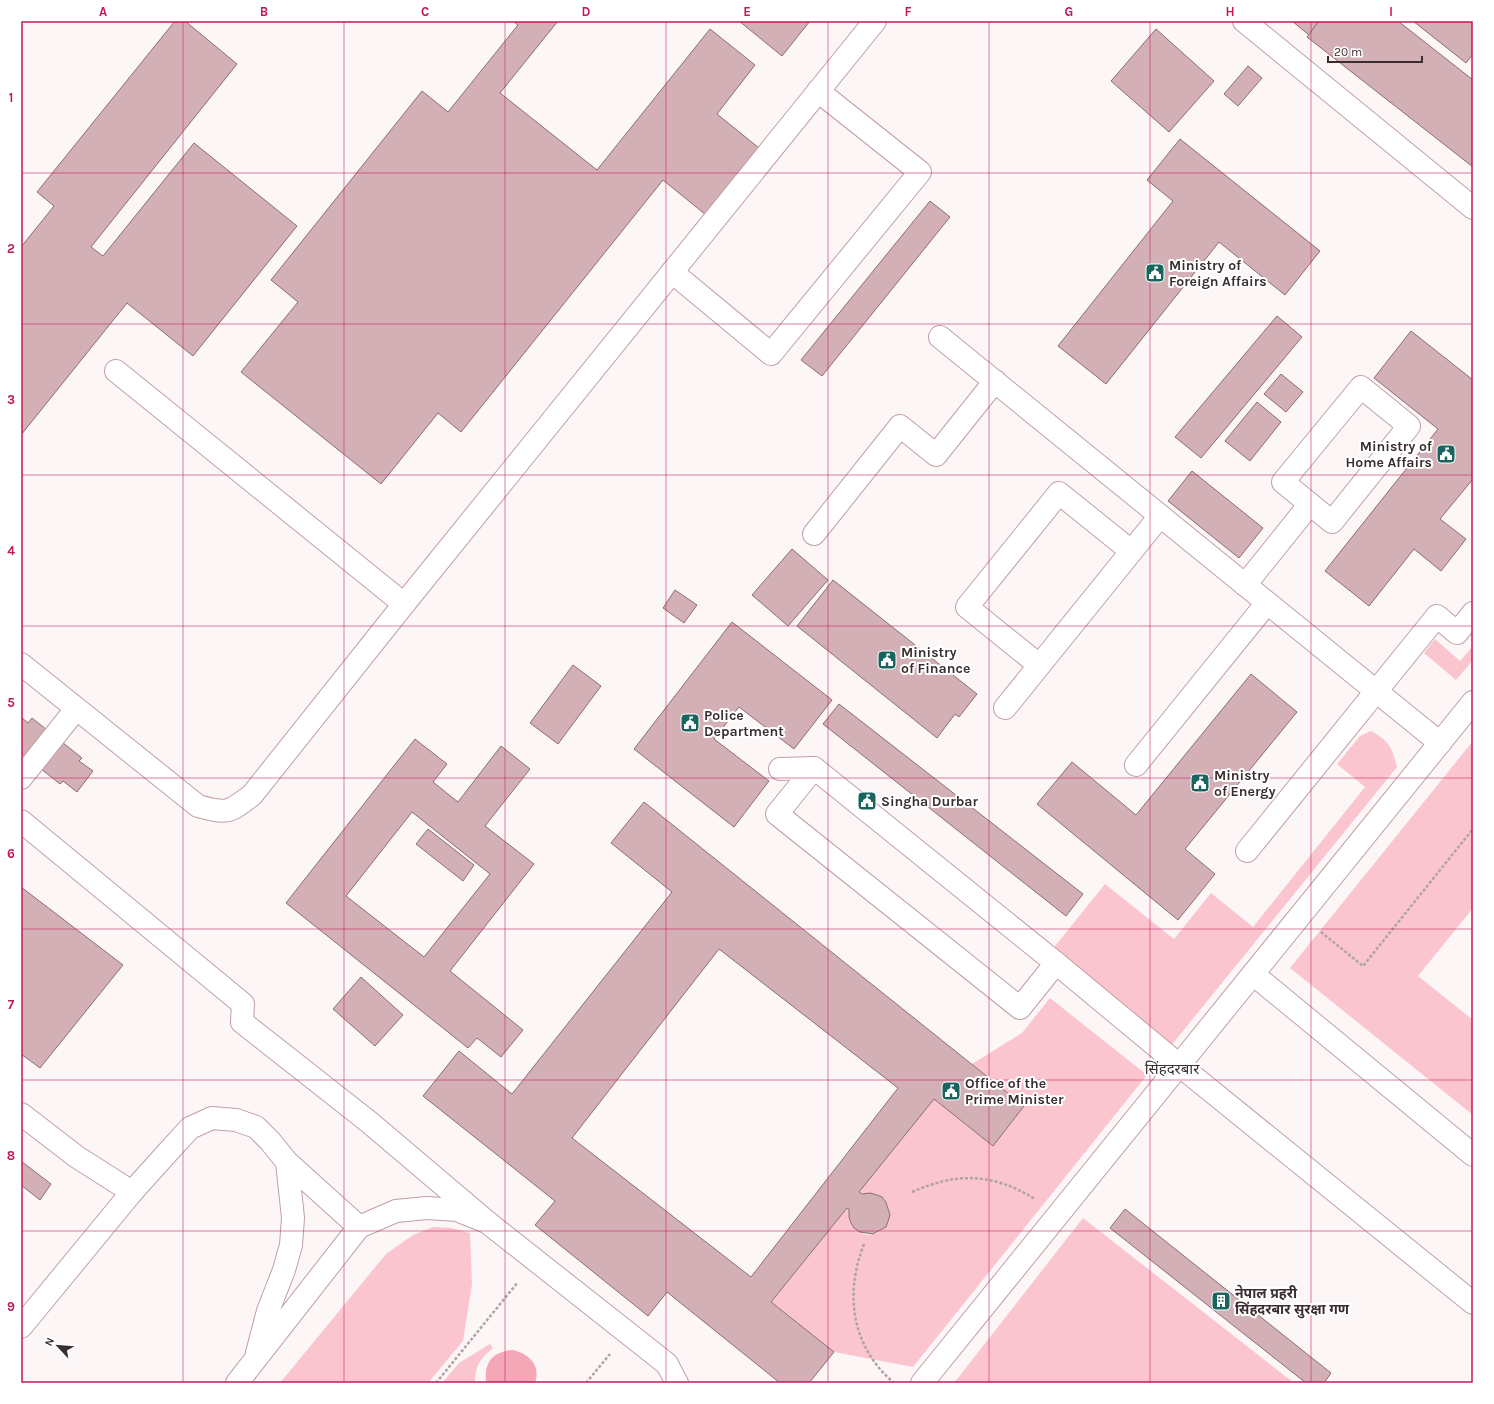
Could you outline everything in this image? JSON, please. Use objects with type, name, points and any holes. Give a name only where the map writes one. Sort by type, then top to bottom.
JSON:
[{"type":"lane","points":[[21,664],[198,806],[217,811],[233,809],[252,794],[875,21]]},
{"type":"lane","points":[[1244,21],[1473,208]]},
{"type":"lane","points":[[672,272],[771,354],[920,172],[818,91]]},
{"type":"lane","points":[[940,337],[1440,743]]},
{"type":"lane","points":[[116,371],[404,604]]},
{"type":"lane","points":[[814,534],[900,426],[936,455],[995,381]]},
{"type":"lane","points":[[1360,387],[1410,426],[1332,522],[1310,504],[1283,482],[1360,387]]},
{"type":"lane","points":[[1040,665],[967,607],[1059,493],[1131,551]]},
{"type":"lane","points":[[1245,585],[1310,504]]},
{"type":"lane","points":[[1005,708],[1160,516]]},
{"type":"lane","points":[[1136,765],[1267,603]]},
{"type":"lane","points":[[1247,851],[1437,616],[1457,633],[1473,613]]},
{"type":"lane","points":[[922,1383],[1473,702]]},
{"type":"lane","points":[[21,778],[76,709]]},
{"type":"lane","points":[[814,768],[777,814],[1020,1008],[1056,963]]},
{"type":"lane","points":[[780,769],[814,768],[1473,1303]]},
{"type":"lane","points":[[21,821],[243,1004],[242,1022],[370,1122],[487,1222],[628,1332],[690,1383]]},
{"type":"lane","points":[[1253,974],[1473,1155]]},
{"type":"lane","points":[[21,1114],[77,1157],[132,1192]]},
{"type":"lane","points":[[21,1328],[132,1192],[190,1128],[212,1118],[236,1120],[256,1127],[287,1162],[360,1227]]},
{"type":"lane","points":[[254,1362],[268,1311],[284,1270],[291,1245],[293,1218],[287,1162]]},
{"type":"lane","points":[[238,1383],[360,1227],[396,1211],[427,1208],[457,1210],[487,1222]]},
{"type":"lane","points":[[667,1364],[677,1383]]},
{"type":"path","points":[[1300,915],[1363,966],[1473,829]]},
{"type":"path","points":[[912,1192],[936,1182],[952,1179],[968,1178],[990,1180],[1016,1188],[1058,1214]]},
{"type":"path","points":[[864,1244],[857,1263],[853,1281],[853,1304],[856,1321],[862,1340],[874,1361],[895,1383]]},
{"type":"path","points":[[436,1383],[536,1260]]},
{"type":"path","points":[[586,1383],[628,1332]]},
{"type":"shaded area","points":[[1435,639],[1460,661],[1473,646],[1473,660],[1456,680],[1424,653]]},
{"type":"shaded area","points":[[1371,731],[1382,738],[1389,745],[1397,767],[1166,1052],[1047,956],[1105,884],[1174,939],[1211,893],[1253,927],[1365,787],[1337,764],[1360,736]]},
{"type":"shaded area","points":[[1473,741],[1473,908],[1418,976],[1473,1020],[1473,1115],[1290,968]]},
{"type":"shaded area","points":[[1050,998],[1147,1075],[913,1367],[834,1352],[771,1302],[847,1208],[849,1209],[852,1224],[858,1231],[869,1235],[878,1233],[885,1226],[889,1208],[885,1200],[876,1195],[862,1194],[859,1192],[934,1099],[993,1146],[1024,1106],[972,1064],[1022,1033]]},
{"type":"shaded area","points":[[1083,1218],[1294,1383],[954,1383]]},
{"type":"shaded area","points":[[433,1227],[451,1228],[470,1233],[472,1284],[463,1341],[428,1383],[280,1383],[386,1254],[413,1235]]},
{"type":"shaded area","points":[[490,1344],[493,1348],[479,1363],[475,1383],[442,1383],[459,1363]]},
{"type":"shaded area","points":[[513,1350],[524,1354],[532,1361],[536,1371],[535,1383],[486,1383],[486,1369],[491,1359],[500,1353]]},
{"type":"building","points":[[175,21],[185,21],[237,64],[91,247],[103,256],[194,143],[297,226],[193,356],[127,303],[21,435],[21,247],[54,206],[37,192]]},
{"type":"building","points":[[513,21],[558,21],[500,93],[597,170],[710,29],[755,65],[717,114],[759,148],[706,215],[663,180],[461,432],[438,413],[381,484],[241,372],[298,302],[271,280],[422,91],[448,112],[518,25]]},
{"type":"building","points":[[739,21],[810,21],[782,56]]},
{"type":"building","points":[[1292,21],[1319,21],[1309,35]]},
{"type":"building","points":[[1319,21],[1398,21],[1473,80],[1473,167],[1307,37]]},
{"type":"building","points":[[1413,21],[1473,21],[1473,54],[1466,63]]},
{"type":"building","points":[[1156,29],[1214,81],[1169,132],[1111,81]]},
{"type":"building","points":[[1248,66],[1262,78],[1238,106],[1224,94]]},
{"type":"building","name":"Ministry of Foreign Affairs","points":[[1180,139],[1320,251],[1285,295],[1219,242],[1106,384],[1058,346],[1173,201],[1147,180]]},
{"type":"building","points":[[930,201],[950,217],[822,376],[801,360]]},
{"type":"building","points":[[1277,316],[1302,337],[1201,458],[1175,437]]},
{"type":"building","name":"Ministry of Home Affairs","points":[[1411,331],[1473,380],[1473,479],[1440,519],[1466,539],[1441,571],[1414,549],[1369,606],[1325,571],[1438,429],[1374,378]]},
{"type":"building","points":[[1281,374],[1303,392],[1286,412],[1264,394]]},
{"type":"building","points":[[1257,402],[1281,422],[1250,461],[1225,441]]},
{"type":"building","points":[[1192,471],[1263,528],[1239,558],[1168,501]]},
{"type":"building","points":[[792,549],[828,580],[788,626],[752,595]]},
{"type":"building","name":"Ministry of Finance","points":[[833,580],[977,694],[959,717],[955,714],[937,738],[797,626]]},
{"type":"building","points":[[675,590],[697,605],[684,623],[663,608]]},
{"type":"building","name":"Police Department","points":[[732,622],[832,700],[794,749],[739,707],[714,739],[769,781],[734,827],[634,749]]},
{"type":"building","points":[[573,665],[601,686],[558,744],[530,723]]},
{"type":"building","name":"Ministry of Energy","points":[[1251,674],[1297,712],[1185,849],[1215,874],[1178,920],[1037,804],[1072,762],[1136,815]]},
{"type":"building","points":[[839,704],[1083,894],[1066,916],[823,724]]},
{"type":"building","points":[[21,717],[28,723],[32,718],[82,758],[79,761],[93,771],[77,792],[63,781],[60,784],[21,753]]},
{"type":"building","points":[[415,739],[447,764],[433,782],[458,802],[501,746],[530,769],[485,826],[534,864],[450,971],[523,1030],[501,1057],[477,1038],[468,1048],[286,903]],"holes":[[[412,812],[490,874],[424,957],[346,896]]]},
{"type":"building","name":"Office of the Prime Minister","points":[[644,802],[1024,1106],[993,1146],[934,1099],[859,1192],[862,1194],[870,1193],[877,1195],[882,1197],[886,1202],[890,1215],[886,1227],[873,1234],[860,1232],[854,1228],[851,1223],[849,1209],[847,1208],[771,1302],[834,1352],[809,1383],[780,1383],[667,1292],[648,1316],[535,1225],[555,1201],[423,1096],[459,1051],[512,1094],[672,892],[611,843]],"holes":[[[719,949],[898,1088],[751,1277],[572,1138]]]},
{"type":"building","points":[[428,829],[474,865],[463,881],[416,844]]},
{"type":"building","points":[[21,887],[123,965],[40,1068],[21,1054]]},
{"type":"building","points":[[361,977],[403,1015],[375,1046],[333,1009]]},
{"type":"building","points":[[21,1161],[51,1184],[40,1200],[21,1185]]},
{"type":"building","name":"नेपाल प्रहरी सिंहदरबार सुरक्षा गण","points":[[1125,1209],[1331,1373],[1324,1383],[1306,1383],[1110,1228]]},
{"type":"place","name":"Ministry of Foreign Affairs","points":[[1155,273]]},
{"type":"place","name":"Ministry of Home Affairs","points":[[1446,454]]},
{"type":"place","name":"Ministry of Finance","points":[[887,660]]},
{"type":"place","name":"Police Department","points":[[690,723]]},
{"type":"place","name":"Ministry of Energy","points":[[1200,783]]},
{"type":"place","name":"Singha Durbar","points":[[867,801]]},
{"type":"place","name":"Office of the Prime Minister","points":[[951,1091]]},
{"type":"place","name":"नेपाल प्रहरी सिंहदरबार सुरक्षा गण","points":[[1221,1301]]},
{"type":"district","name":"सिंहदरबार","points":[[1172,1069]]}]
